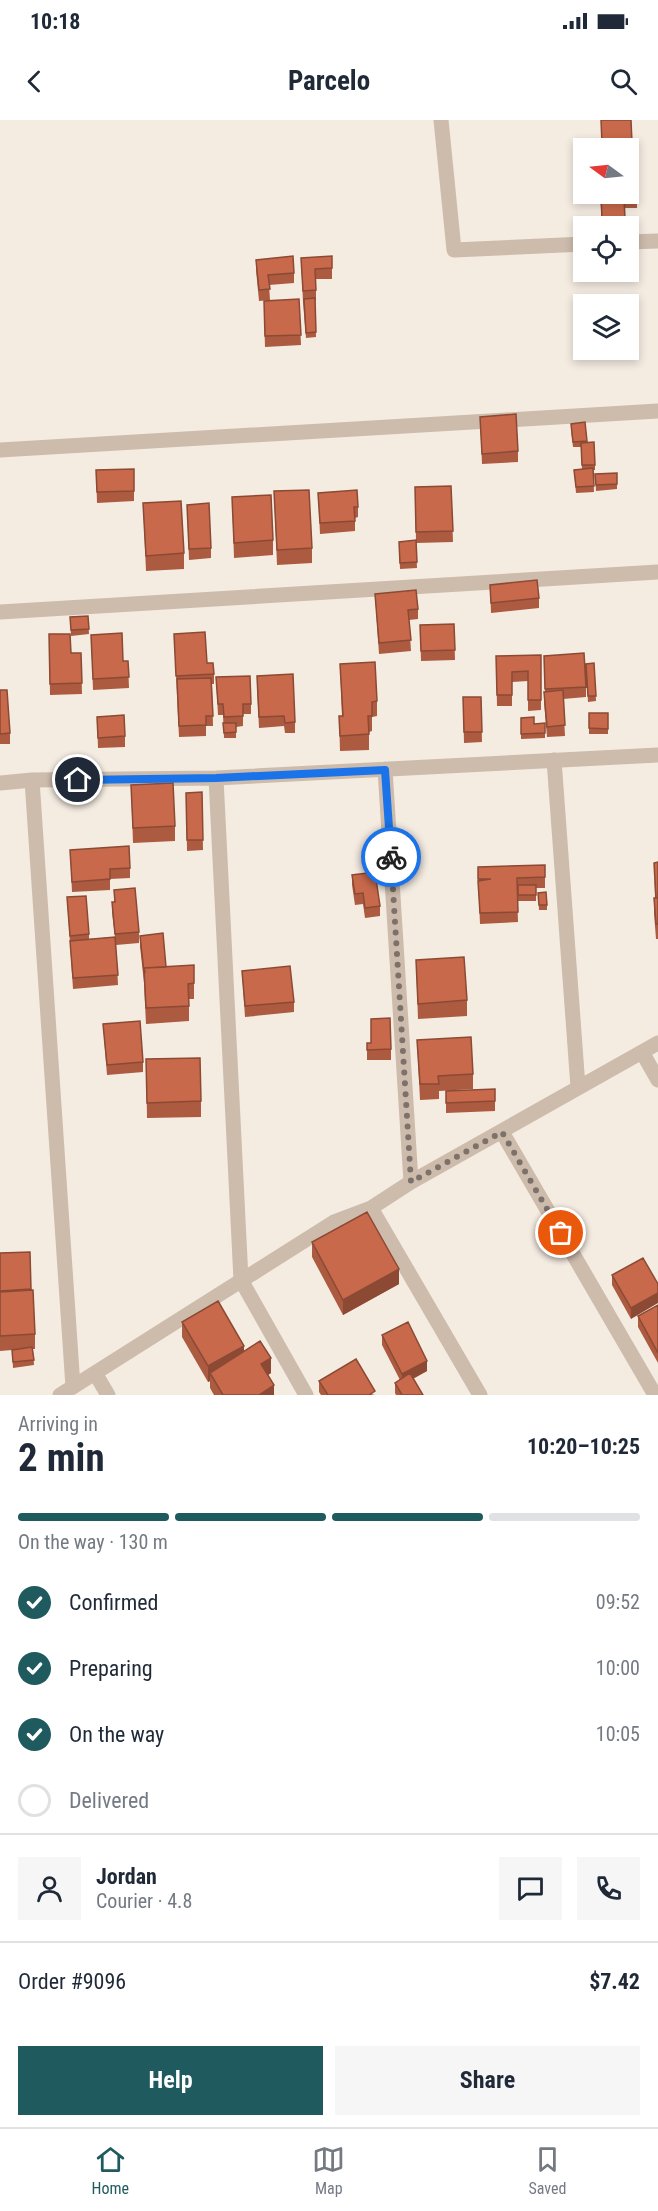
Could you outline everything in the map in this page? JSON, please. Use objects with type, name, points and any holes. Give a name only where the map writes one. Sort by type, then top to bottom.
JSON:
[{"type":"street","points":[[441,120],[454,250],[573,245]]},
{"type":"street","points":[[639,242],[658,241]]},
{"type":"street","points":[[0,450],[658,411]]},
{"type":"street","points":[[0,612],[658,572]]},
{"type":"street","points":[[0,783],[32,780],[216,778],[658,755]]},
{"type":"street","points":[[554,760],[578,1087]]},
{"type":"street","points":[[385,770],[411,1182]]},
{"type":"street","points":[[216,778],[241,1280],[306,1395]]},
{"type":"street","points":[[32,780],[66,1391],[334,1222],[371,1208],[411,1182],[658,1043]]},
{"type":"street","points":[[642,1052],[658,1080]]},
{"type":"street","points":[[502,1132],[655,1395]]},
{"type":"street","points":[[371,1208],[480,1395]]},
{"type":"street","points":[[95,1373],[108,1395]]},
{"type":"building","points":[[601,120],[631,120],[632,138],[602,138]]},
{"type":"building","points":[[601,204],[624,204],[625,216],[602,216]]},
{"type":"building","points":[[293,256],[294,273],[268,275],[270,289],[259,290],[256,260]]},
{"type":"building","points":[[332,256],[332,268],[315,269],[316,290],[303,291],[301,258]]},
{"type":"building","points":[[315,298],[316,332],[306,333],[304,299]]},
{"type":"building","points":[[299,299],[301,335],[265,336],[264,301]]},
{"type":"building","points":[[516,414],[518,451],[482,454],[480,417]]},
{"type":"building","points":[[585,422],[587,441],[573,442],[571,424]]},
{"type":"building","points":[[594,442],[595,465],[582,465],[581,443]]},
{"type":"building","points":[[593,468],[594,486],[576,487],[574,470]]},
{"type":"building","points":[[134,469],[134,491],[97,492],[96,470]]},
{"type":"building","points":[[617,473],[617,484],[596,485],[595,474]]},
{"type":"building","points":[[451,486],[453,531],[416,532],[415,487]]},
{"type":"building","points":[[309,490],[312,548],[277,550],[274,491]]},
{"type":"building","points":[[357,490],[358,507],[354,507],[355,521],[320,523],[318,493]]},
{"type":"building","points":[[271,495],[273,540],[234,543],[232,497]]},
{"type":"building","points":[[181,501],[184,553],[146,556],[143,503]]},
{"type":"building","points":[[209,503],[211,548],[189,549],[187,505]]},
{"type":"building","points":[[416,540],[417,562],[400,563],[399,542]]},
{"type":"building","points":[[537,580],[539,598],[491,603],[490,585]]},
{"type":"building","points":[[416,590],[418,609],[408,610],[411,640],[379,643],[375,594]]},
{"type":"building","points":[[88,616],[89,629],[71,630],[70,617]]},
{"type":"building","points":[[454,624],[455,650],[421,651],[420,625]]},
{"type":"building","points":[[205,632],[207,663],[213,663],[214,674],[176,676],[174,634]]},
{"type":"building","points":[[122,633],[123,661],[128,661],[129,677],[93,679],[91,635]]},
{"type":"building","points":[[49,634],[70,634],[71,653],[81,653],[82,683],[50,684]]},
{"type":"building","points":[[584,653],[586,687],[545,689],[544,656]]},
{"type":"building","points":[[541,655],[541,700],[528,700],[528,671],[512,672],[512,695],[497,695],[496,656]]},
{"type":"building","points":[[375,662],[377,701],[372,702],[372,716],[368,716],[369,734],[340,736],[339,716],[343,716],[340,664]]},
{"type":"building","points":[[594,663],[596,696],[588,696],[586,664]]},
{"type":"building","points":[[293,674],[295,722],[285,723],[284,716],[259,717],[257,676]]},
{"type":"building","points":[[250,676],[251,704],[243,704],[243,716],[224,717],[223,704],[218,704],[216,677]]},
{"type":"building","points":[[211,678],[213,716],[206,716],[206,725],[179,726],[177,679]]},
{"type":"building","points":[[0,690],[7,690],[10,733],[0,734]]},
{"type":"building","points":[[563,690],[565,725],[547,727],[544,692]]},
{"type":"building","points":[[463,697],[481,697],[482,732],[464,732]]},
{"type":"building","points":[[589,713],[608,713],[608,729],[589,728]]},
{"type":"building","points":[[124,715],[125,736],[98,738],[97,717]]},
{"type":"building","points":[[534,717],[534,724],[545,723],[545,733],[521,734],[521,718]]},
{"type":"building","points":[[223,723],[236,723],[236,732],[224,733]]},
{"type":"building","points":[[173,783],[175,826],[133,828],[131,785]]},
{"type":"building","points":[[202,792],[203,840],[187,840],[186,793]]},
{"type":"building","points":[[129,846],[130,868],[110,869],[110,879],[72,882],[70,850]]},
{"type":"building","points":[[658,862],[658,898],[656,898],[654,863]]},
{"type":"building","points":[[545,865],[545,877],[517,878],[518,912],[480,913],[478,881],[491,879],[478,879],[478,867]]},
{"type":"building","points":[[375,872],[380,906],[365,908],[363,893],[355,894],[352,875]]},
{"type":"building","points":[[518,885],[536,885],[536,895],[518,895]]},
{"type":"building","points":[[135,888],[139,932],[115,934],[112,902],[115,902],[114,890]]},
{"type":"building","points":[[546,892],[547,905],[539,905],[538,893]]},
{"type":"building","points":[[86,896],[89,934],[70,936],[67,897]]},
{"type":"building","points":[[654,898],[658,898],[658,924],[656,924]]},
{"type":"building","points":[[163,933],[166,967],[144,968],[144,972],[140,936]]},
{"type":"building","points":[[115,937],[118,975],[73,978],[70,941]]},
{"type":"building","points":[[464,957],[467,1000],[418,1004],[416,960]]},
{"type":"building","points":[[194,965],[194,983],[188,984],[189,1006],[146,1008],[144,968]]},
{"type":"building","points":[[290,966],[294,1002],[245,1006],[242,971]]},
{"type":"building","points":[[390,1018],[391,1049],[367,1050],[367,1043],[371,1043],[371,1019]]},
{"type":"building","points":[[140,1021],[143,1062],[107,1065],[103,1024]]},
{"type":"building","points":[[471,1037],[473,1074],[438,1076],[439,1084],[420,1084],[417,1040]]},
{"type":"building","points":[[200,1058],[201,1101],[147,1103],[146,1059]]},
{"type":"building","points":[[495,1089],[495,1101],[446,1103],[446,1091]]},
{"type":"building","points":[[367,1212],[399,1269],[343,1300],[312,1242]]},
{"type":"building","points":[[30,1252],[31,1289],[0,1291],[0,1253]]},
{"type":"building","points":[[643,1258],[658,1284],[658,1293],[631,1308],[612,1275]]},
{"type":"building","points":[[33,1290],[35,1334],[0,1336],[0,1292]]},
{"type":"building","points":[[218,1301],[244,1346],[208,1366],[182,1322]]},
{"type":"building","points":[[658,1305],[658,1353],[638,1316]]},
{"type":"building","points":[[408,1322],[427,1361],[402,1374],[382,1335]]},
{"type":"building","points":[[260,1341],[271,1358],[261,1364],[274,1385],[259,1395],[223,1395],[210,1373]]},
{"type":"building","points":[[32,1347],[34,1360],[13,1362],[12,1350]]},
{"type":"building","points":[[356,1359],[375,1391],[369,1395],[328,1395],[319,1381]]},
{"type":"building","points":[[410,1373],[423,1395],[402,1395],[395,1383]]},
{"type":"way so far","points":[[391,857],[411,1182],[502,1132],[561,1233]]},
{"type":"route","points":[[78,780],[216,778],[385,770],[391,857]]}]
